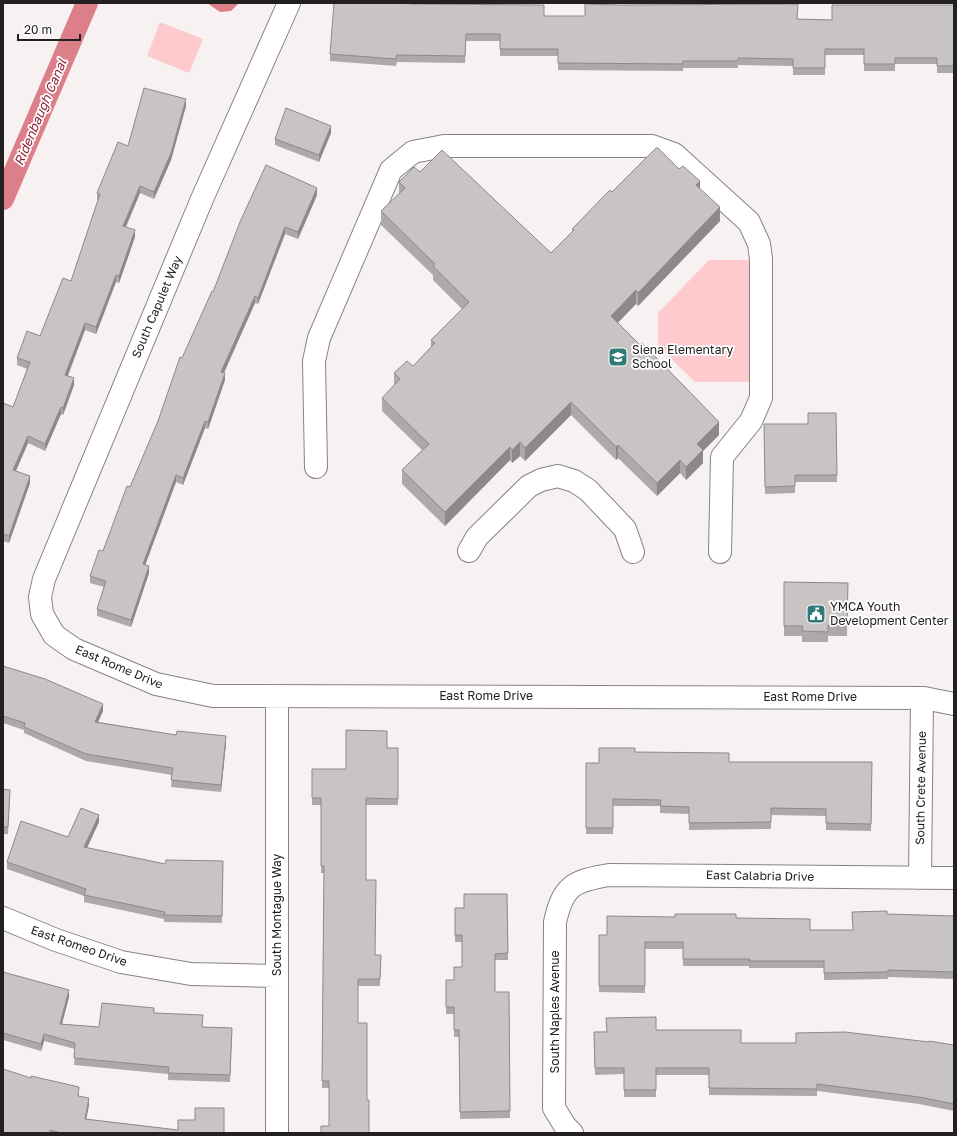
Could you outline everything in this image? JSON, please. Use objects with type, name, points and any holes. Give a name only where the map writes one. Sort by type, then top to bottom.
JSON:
[{"type":"street","name":"South Capulet Way","points":[[42,614],[40,597],[44,579],[199,207],[289,3]]},
{"type":"street","points":[[316,467],[314,361],[319,338],[391,170],[413,152],[444,146],[652,146],[674,154],[749,222],[758,244],[761,259],[761,398],[751,421],[722,457],[720,552]]},
{"type":"street","points":[[469,551],[477,537],[529,486],[541,480],[558,476],[574,481],[588,490],[625,529],[633,552]]},
{"type":"street","name":"East Rome Drive","points":[[42,614],[54,635],[74,649],[156,684],[213,696],[922,698],[954,704]]},
{"type":"street","name":"South Montague Way","points":[[277,697],[277,1133]]},
{"type":"street","name":"South Crete Avenue","points":[[920,878],[922,698]]},
{"type":"street","name":"East Calabria Drive","points":[[569,888],[588,878],[609,875],[954,878]]},
{"type":"street","name":"South Naples Avenue","points":[[569,888],[559,904],[555,922],[554,1108],[565,1126],[572,1133]]},
{"type":"street","name":"East Romeo Drive","points":[[3,918],[56,940],[121,962],[191,974],[277,976]]},
{"type":"shaded area","points":[[207,3],[239,3],[231,11],[220,12]]},
{"type":"shaded area","points":[[160,22],[203,39],[189,73],[147,56]]},
{"type":"shaded area","points":[[709,260],[751,260],[751,382],[695,382],[658,346],[658,313]]},
{"type":"building","points":[[334,3],[544,5],[544,16],[585,16],[585,4],[798,4],[797,19],[832,20],[832,5],[954,5],[954,66],[937,66],[937,58],[895,58],[895,64],[864,64],[864,49],[825,49],[825,68],[793,68],[793,59],[738,58],[738,61],[683,61],[683,64],[558,63],[558,49],[500,49],[500,34],[466,34],[465,56],[397,55],[396,59],[330,54]]},
{"type":"building","points":[[144,88],[186,99],[171,153],[154,192],[140,186],[123,226],[135,230],[119,276],[116,275],[96,327],[85,323],[65,375],[74,378],[63,408],[61,407],[45,444],[28,436],[13,470],[30,476],[9,536],[3,534],[3,403],[13,407],[30,362],[17,358],[27,331],[40,336],[63,278],[71,281],[100,194],[97,193],[118,142],[128,146]]},
{"type":"building","points":[[286,108],[331,126],[319,155],[275,139]]},
{"type":"building","points":[[656,148],[658,148],[679,169],[683,166],[700,181],[696,185],[720,207],[638,293],[636,290],[611,316],[640,345],[642,343],[719,422],[697,444],[703,450],[686,467],[680,460],[657,483],[618,445],[616,447],[571,402],[525,448],[520,442],[512,450],[510,447],[445,512],[402,470],[429,444],[382,398],[400,379],[394,373],[407,361],[413,366],[435,343],[431,340],[469,302],[433,266],[435,264],[381,211],[405,188],[399,182],[414,167],[420,172],[442,150],[551,253],[610,190],[612,192]]},
{"type":"building","points":[[266,165],[317,188],[298,232],[285,227],[258,298],[255,296],[221,372],[225,373],[208,422],[205,421],[183,478],[176,475],[143,564],[149,566],[131,620],[97,609],[106,581],[90,576],[99,550],[103,551],[127,486],[130,487],[158,421],[180,357],[182,358],[212,291],[213,292],[240,222]]},
{"type":"building","points":[[808,413],[836,413],[837,475],[795,475],[795,486],[765,487],[764,424],[808,424]]},
{"type":"building","name":"YMCA Youth Development Center","points":[[784,582],[848,583],[847,626],[828,625],[828,632],[802,631],[803,626],[784,626]]},
{"type":"building","points":[[3,666],[45,679],[103,704],[95,722],[176,735],[177,731],[226,736],[221,785],[171,780],[173,768],[86,754],[24,727],[25,723],[3,716]]},
{"type":"building","points":[[346,730],[387,731],[387,748],[398,748],[398,799],[366,798],[366,880],[376,880],[375,955],[381,955],[380,979],[358,979],[358,1023],[367,1023],[367,1100],[369,1100],[369,1133],[321,1133],[321,1126],[329,1126],[329,1081],[322,1081],[324,866],[321,866],[321,798],[312,798],[312,769],[346,769]]},
{"type":"building","points":[[599,748],[635,748],[635,752],[729,753],[729,762],[872,762],[871,824],[826,823],[826,809],[771,808],[771,822],[689,823],[689,807],[660,806],[661,800],[613,799],[613,828],[586,828],[586,763],[599,763]]},
{"type":"building","points":[[3,789],[10,790],[8,827],[3,827]]},
{"type":"building","points":[[81,808],[99,815],[84,847],[165,864],[166,860],[223,861],[222,916],[164,915],[165,912],[84,895],[86,889],[7,862],[21,821],[68,837]]},
{"type":"building","points":[[464,894],[507,894],[508,953],[495,954],[495,992],[509,992],[510,1111],[460,1112],[459,1030],[454,1030],[454,1007],[446,1007],[446,980],[454,980],[454,967],[462,967],[462,935],[455,935],[455,908],[464,908]]},
{"type":"building","points":[[887,911],[887,914],[954,916],[954,972],[888,970],[888,972],[824,973],[824,961],[683,959],[683,942],[645,942],[645,986],[599,986],[599,935],[607,935],[607,916],[675,917],[675,914],[736,914],[736,918],[810,919],[810,930],[853,930],[852,912]]},
{"type":"building","points":[[3,972],[69,990],[60,1024],[99,1027],[102,1003],[154,1008],[154,1013],[203,1015],[202,1027],[232,1028],[230,1075],[168,1073],[169,1067],[74,1058],[75,1043],[44,1034],[41,1044],[3,1033]]},
{"type":"building","points":[[656,1017],[656,1030],[741,1030],[741,1043],[796,1043],[796,1033],[845,1032],[954,1045],[954,1104],[919,1097],[817,1084],[817,1089],[709,1088],[709,1068],[656,1068],[656,1090],[624,1090],[624,1068],[595,1068],[594,1032],[607,1032],[606,1018]]},
{"type":"building","points":[[3,1069],[31,1078],[31,1076],[79,1087],[78,1096],[89,1098],[85,1119],[178,1130],[178,1120],[195,1120],[195,1108],[224,1108],[224,1133],[62,1133],[50,1130],[50,1133],[3,1133]]},
{"type":"waterway","name":"Ridenbaugh Canal","points":[[3,199],[87,3]]},
{"type":"place","name":"Siena Elementary School","points":[[618,357]]},
{"type":"place","name":"YMCA Youth Development Center","points":[[816,614]]}]
